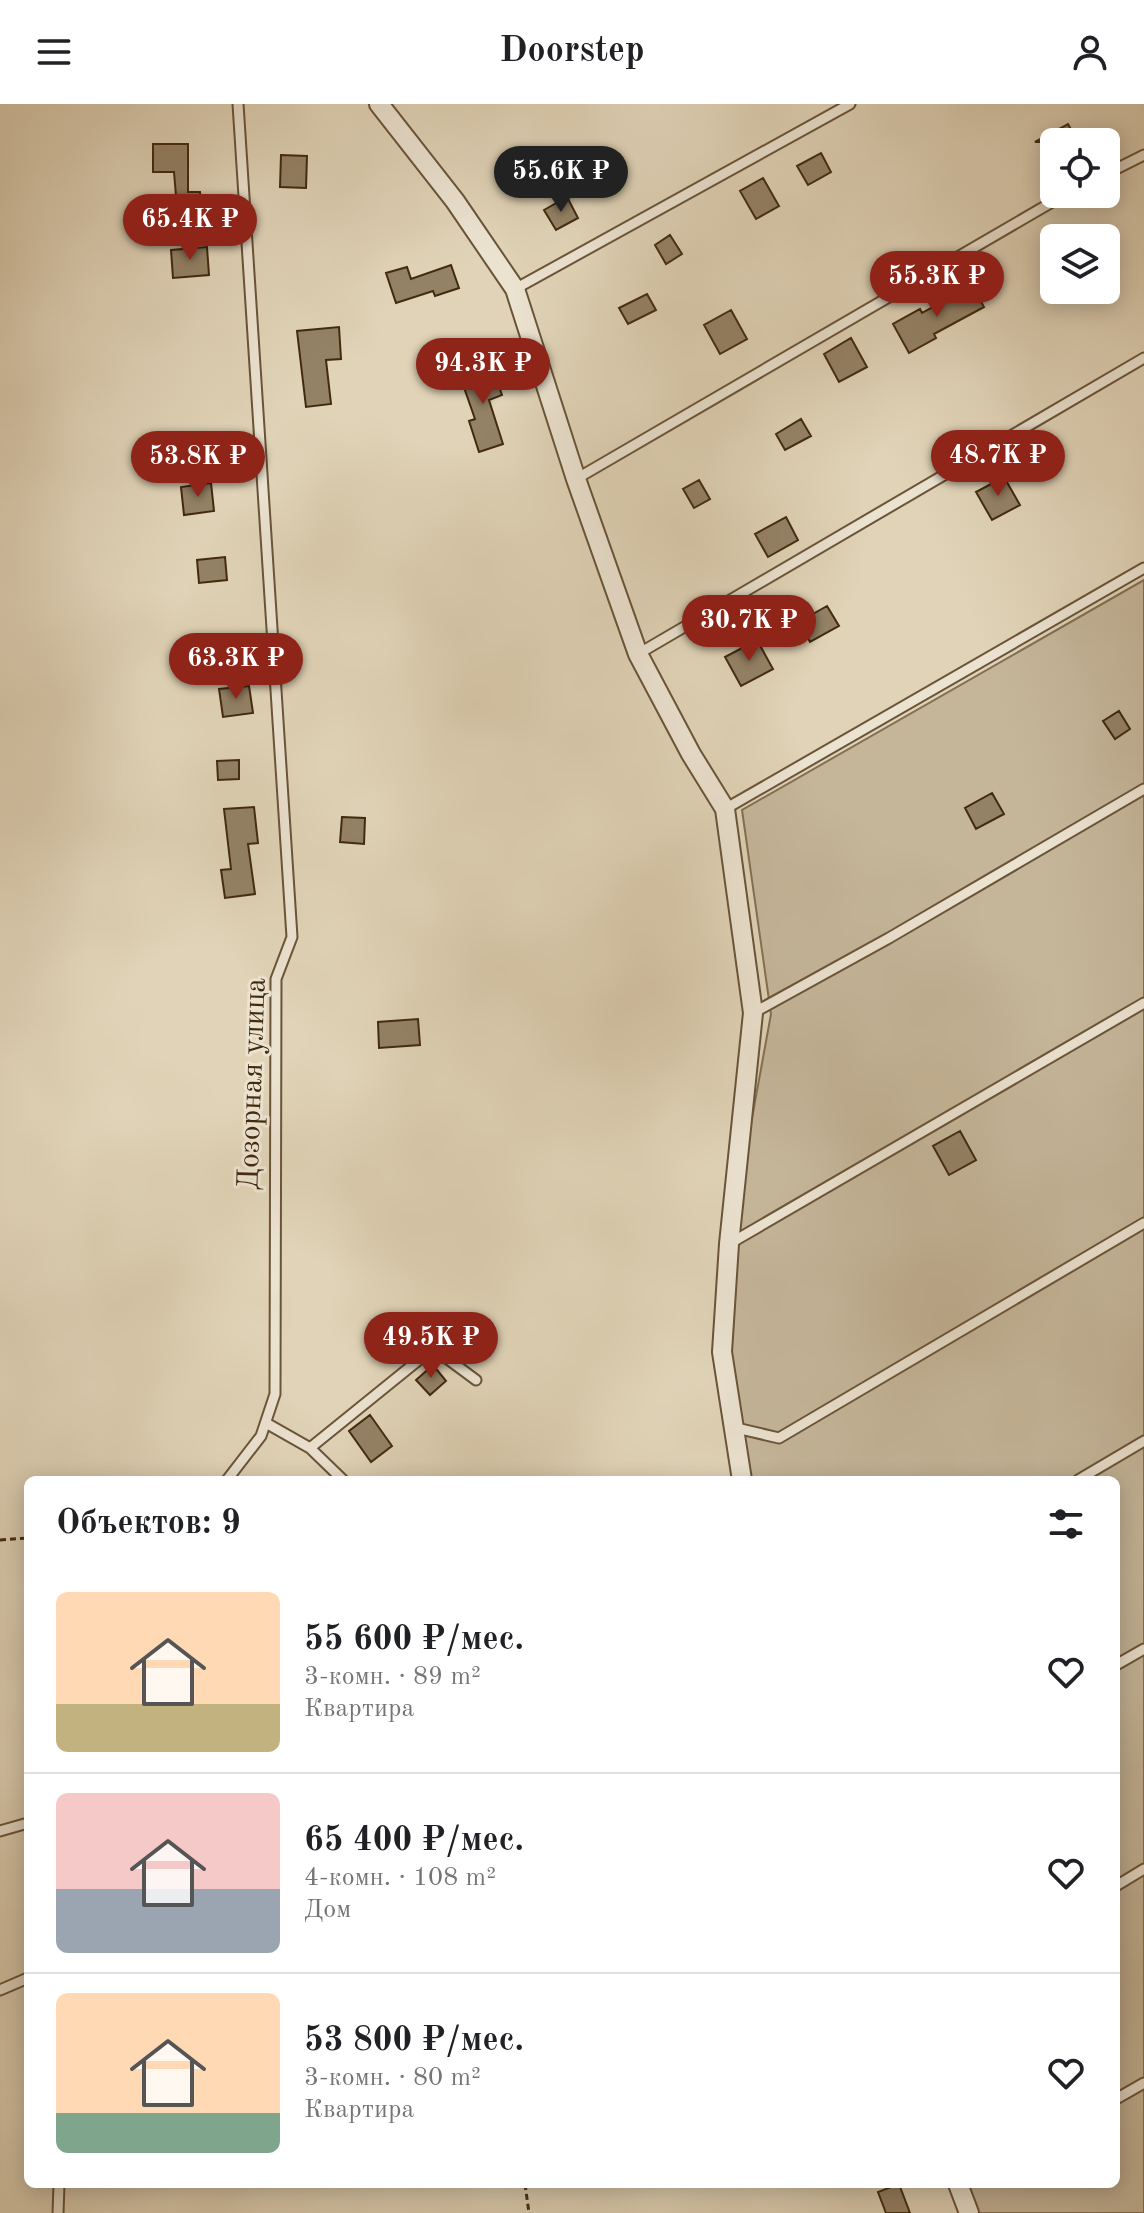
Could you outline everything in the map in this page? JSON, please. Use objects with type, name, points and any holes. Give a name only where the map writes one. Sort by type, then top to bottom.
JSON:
[{"type":"street","points":[[379,104],[455,201],[515,289],[576,479],[638,654],[691,754],[725,809],[753,1013],[729,1244],[722,1352],[741,1476]]},
{"type":"street","points":[[961,2188],[969,2213]]},
{"type":"lane","name":"Дозорная улица","points":[[230,1476],[261,1436],[275,1394],[276,979],[292,937],[238,104]]},
{"type":"lane","points":[[515,289],[850,104]]},
{"type":"lane","points":[[1120,167],[1144,155]]},
{"type":"lane","points":[[576,479],[1042,208]]},
{"type":"lane","points":[[638,654],[1144,358]]},
{"type":"lane","points":[[725,809],[1144,568]]},
{"type":"lane","points":[[753,1013],[889,938],[1144,789]]},
{"type":"lane","points":[[729,1244],[1144,1003]]},
{"type":"lane","points":[[732,1427],[779,1438],[1144,1223]]},
{"type":"lane","points":[[310,1448],[420,1359],[434,1354],[445,1357],[476,1380]]},
{"type":"lane","points":[[266,1423],[310,1448],[339,1476]]},
{"type":"lane","points":[[1085,1476],[1144,1441]]},
{"type":"lane","points":[[1120,1663],[1144,1649]]},
{"type":"lane","points":[[0,1831],[24,1824]]},
{"type":"lane","points":[[1120,1884],[1144,1869]]},
{"type":"lane","points":[[0,1990],[24,1980]]},
{"type":"lane","points":[[1120,2097],[1144,2083]]},
{"type":"lane","points":[[58,2213],[59,2188]]},
{"type":"path","points":[[0,1540],[24,1538]]},
{"type":"path","points":[[526,2188],[529,2213]]},
{"type":"shaded area","points":[[1144,580],[1144,2213],[969,2213],[960,2188],[1120,2188],[1120,1476],[741,1476],[732,1427],[729,1244],[771,1014],[742,810]]},
{"type":"building","points":[[153,144],[188,144],[188,192],[200,192],[202,220],[178,220],[174,172],[153,172]]},
{"type":"building","points":[[821,153],[831,172],[808,185],[797,166]]},
{"type":"building","points":[[281,155],[307,156],[306,188],[280,187]]},
{"type":"building","points":[[763,178],[779,206],[756,219],[740,191]]},
{"type":"building","points":[[567,197],[578,218],[556,230],[544,210]]},
{"type":"building","points":[[670,235],[682,254],[666,264],[655,245]]},
{"type":"building","points":[[207,247],[209,275],[173,278],[171,250]]},
{"type":"building","points":[[451,265],[459,288],[435,296],[433,291],[396,303],[386,273],[407,267],[411,279]]},
{"type":"building","points":[[972,286],[984,307],[934,334],[936,338],[909,353],[893,324],[920,309],[922,313]]},
{"type":"building","points":[[647,294],[656,310],[628,324],[619,308]]},
{"type":"building","points":[[731,310],[747,339],[720,354],[704,325]]},
{"type":"building","points":[[339,327],[341,359],[326,360],[331,404],[306,407],[297,331]]},
{"type":"building","points":[[851,338],[867,367],[839,382],[824,354]]},
{"type":"building","points":[[491,364],[502,395],[489,400],[503,444],[479,452],[469,421],[475,419],[460,376]]},
{"type":"building","points":[[801,419],[811,436],[785,450],[776,434]]},
{"type":"building","points":[[1004,477],[1020,505],[992,520],[976,492]]},
{"type":"building","points":[[699,480],[710,499],[694,508],[683,489]]},
{"type":"building","points":[[211,483],[214,511],[184,515],[181,487]]},
{"type":"building","points":[[786,517],[798,540],[768,557],[755,534]]},
{"type":"building","points":[[225,557],[227,580],[199,583],[197,560]]},
{"type":"building","points":[[827,606],[839,626],[810,642],[799,622]]},
{"type":"building","points":[[757,640],[773,669],[741,686],[725,657]]},
{"type":"building","points":[[249,686],[253,713],[223,717],[219,689]]},
{"type":"building","points":[[1119,711],[1130,729],[1115,739],[1103,721]]},
{"type":"building","points":[[239,760],[239,779],[218,780],[217,761]]},
{"type":"building","points":[[992,793],[1004,814],[976,829],[965,808]]},
{"type":"building","points":[[254,807],[258,843],[248,844],[255,894],[225,898],[221,870],[231,869],[224,809]]},
{"type":"building","points":[[342,817],[365,818],[364,844],[340,842]]},
{"type":"building","points":[[418,1019],[420,1045],[379,1048],[378,1022]]},
{"type":"building","points":[[960,1131],[976,1160],[949,1175],[933,1146]]},
{"type":"building","points":[[451,1321],[465,1339],[450,1351],[434,1334]]},
{"type":"building","points":[[433,1365],[446,1381],[430,1395],[416,1380]]},
{"type":"building","points":[[370,1415],[392,1446],[371,1462],[349,1431]]},
{"type":"building","points":[[901,2188],[910,2213],[886,2213],[878,2192]]}]
